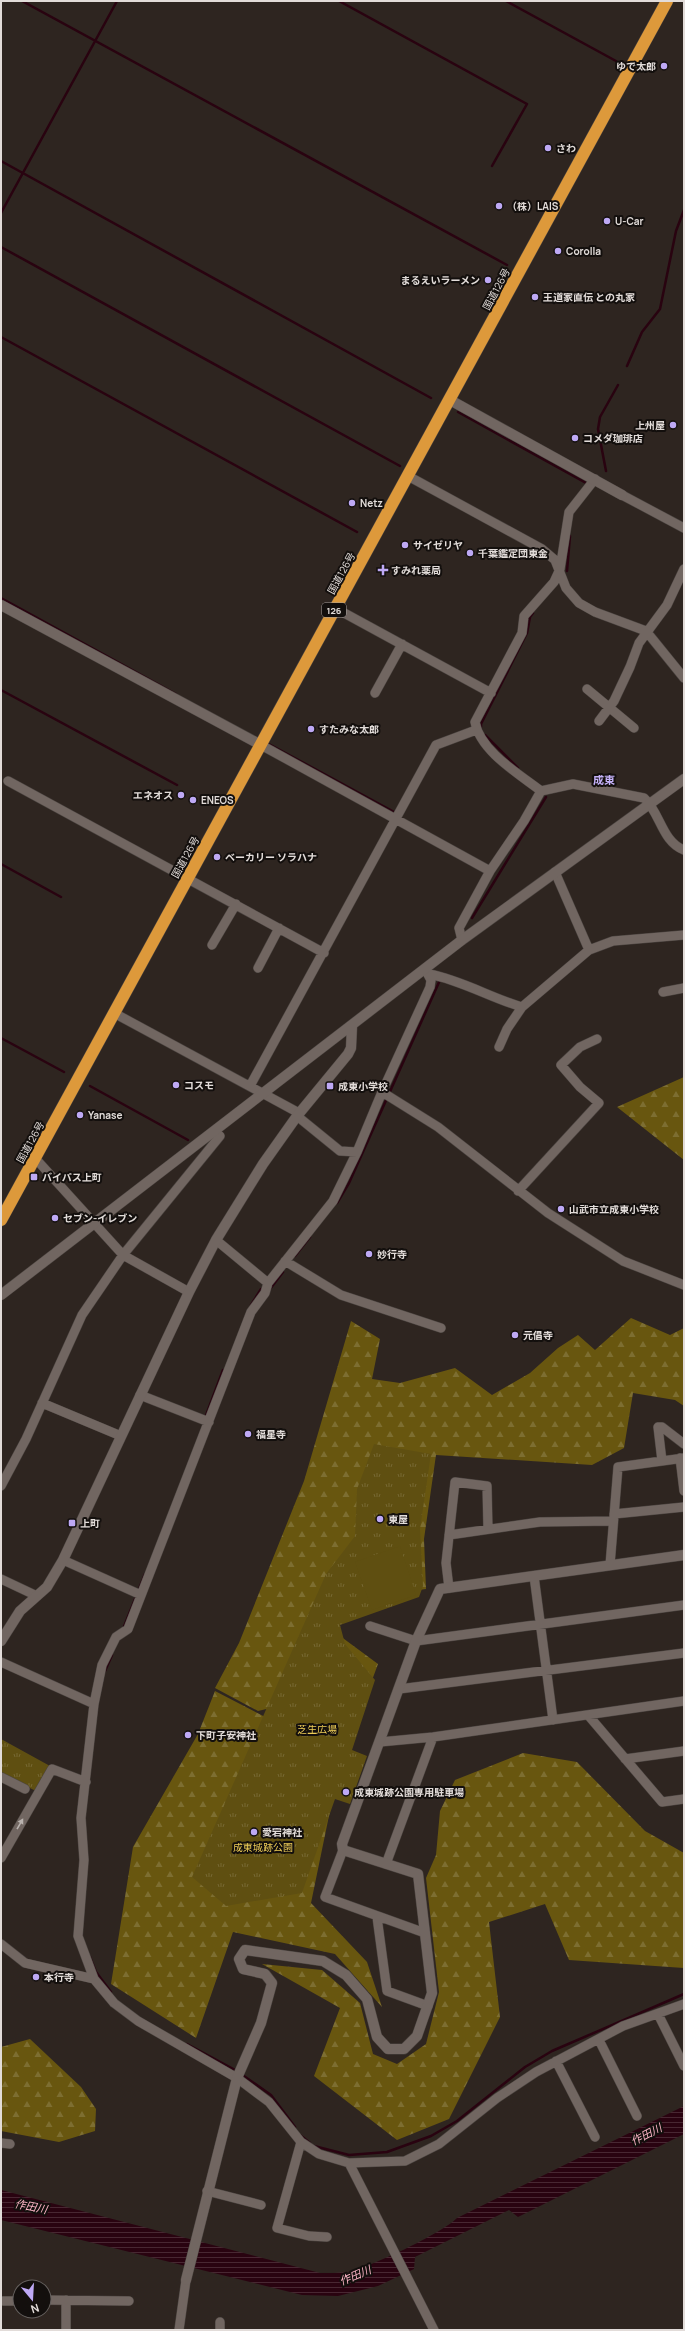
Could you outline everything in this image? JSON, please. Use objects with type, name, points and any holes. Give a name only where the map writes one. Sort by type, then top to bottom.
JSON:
[{"type":"highway","name":"国道126号","points":[[1,1220],[667,1]]},
{"type":"street","points":[[450,400],[684,528]]},
{"type":"street","points":[[408,476],[542,549],[555,560],[560,569],[566,588],[579,603],[595,612],[646,631],[684,678]]},
{"type":"street","points":[[541,791],[498,759],[476,730],[476,722],[522,632],[524,616],[554,582],[560,569],[569,512],[595,479]]},
{"type":"street","points":[[599,721],[614,701],[646,631],[667,605],[684,569]]},
{"type":"street","points":[[1,605],[396,818],[490,871]]},
{"type":"street","points":[[335,608],[491,693]]},
{"type":"street","points":[[375,693],[402,644]]},
{"type":"street","points":[[587,689],[608,708],[634,728]]},
{"type":"street","points":[[250,1086],[324,953],[436,745],[476,730]]},
{"type":"street","points":[[1,1295],[352,1026],[427,972],[462,940],[650,803],[684,780]]},
{"type":"street","points":[[8,781],[324,953]]},
{"type":"street","points":[[462,940],[459,928],[490,871],[524,822],[541,791],[573,784],[583,784],[644,798],[650,803],[667,836],[674,844],[684,850]]},
{"type":"street","points":[[556,872],[589,950]]},
{"type":"street","points":[[212,945],[236,904]]},
{"type":"street","points":[[258,968],[279,928]]},
{"type":"street","points":[[499,1047],[507,1029],[522,1007],[589,950],[614,941],[684,935]]},
{"type":"street","points":[[427,972],[444,977],[494,998],[522,1007]]},
{"type":"street","points":[[427,972],[430,987],[385,1095],[333,1201],[285,1262],[251,1312],[122,1633],[102,1665],[94,1704],[81,1818],[84,1860],[78,1936],[94,1979],[114,2003],[138,2021],[239,2075],[269,2102],[301,2142],[319,2154],[348,2163],[405,2161],[439,2144],[497,2098],[556,2062],[623,2026],[684,2004]]},
{"type":"street","points":[[663,992],[684,988]]},
{"type":"street","points":[[114,1014],[250,1086],[298,1114],[340,1151],[358,1152]]},
{"type":"street","points":[[1,1641],[20,1611],[47,1587],[63,1560],[189,1292],[216,1240],[263,1164],[298,1114],[348,1054],[351,1048],[352,1026]]},
{"type":"street","points":[[518,1191],[599,1103],[580,1087],[561,1065],[580,1048],[597,1039]]},
{"type":"street","points":[[385,1095],[438,1127],[548,1213],[624,1261],[684,1285]]},
{"type":"street","points":[[2,1480],[26,1439],[82,1315],[123,1255],[220,1136],[214,1131]]},
{"type":"street","points":[[36,1158],[123,1255],[189,1292]]},
{"type":"street","points":[[216,1240],[267,1287]]},
{"type":"street","points":[[285,1262],[341,1295],[441,1328]]},
{"type":"street","points":[[140,1396],[206,1421]]},
{"type":"street","points":[[42,1403],[121,1436]]},
{"type":"street","points":[[662,1461],[658,1428],[662,1427],[684,1444]]},
{"type":"street","points":[[610,1565],[618,1467],[682,1458],[684,1491]]},
{"type":"street","points":[[449,1588],[446,1563],[455,1482],[488,1486],[488,1529]]},
{"type":"street","points":[[449,1535],[540,1522],[613,1518],[684,1507]]},
{"type":"street","points":[[425,1933],[377,1917],[325,1897],[343,1850],[342,1844],[416,1641],[440,1589],[684,1555]]},
{"type":"street","points":[[63,1560],[138,1594]]},
{"type":"street","points":[[534,1576],[553,1720]]},
{"type":"street","points":[[1,1580],[37,1596]]},
{"type":"street","points":[[370,1626],[416,1641],[684,1605]]},
{"type":"street","points":[[399,1690],[684,1653]]},
{"type":"street","points":[[1,1662],[94,1704]]},
{"type":"street","points":[[380,1742],[433,1737],[684,1701]]},
{"type":"street","points":[[588,1715],[662,1802],[684,1799]]},
{"type":"street","points":[[386,1864],[433,1737]]},
{"type":"street","points":[[625,1759],[684,1751]]},
{"type":"street","points":[[1,1858],[52,1769],[86,1782]]},
{"type":"street","points":[[1,1777],[25,1789]]},
{"type":"street","points":[[179,2330],[186,2280],[207,2191],[239,2075],[260,2023],[272,1983],[265,1974],[243,1969],[239,1959],[245,1950],[323,1961],[346,1975],[367,1999],[377,2037],[388,2049],[404,2049],[417,2036],[428,2006],[432,1993],[418,1874],[343,1850]]},
{"type":"street","points":[[377,1917],[387,1991],[428,2006]]},
{"type":"street","points":[[1,1944],[24,1963],[94,1979]]},
{"type":"street","points":[[658,2014],[684,2066]]},
{"type":"street","points":[[598,2040],[637,2116]]},
{"type":"street","points":[[556,2062],[595,2137]]},
{"type":"street","points":[[301,2142],[277,2228],[309,2236],[327,2237]]},
{"type":"street","points":[[348,2163],[434,2330]]},
{"type":"street","points":[[207,2191],[261,2205]]},
{"type":"street","points":[[52,2300],[129,2300]]},
{"type":"street","points":[[66,2300],[66,2330]]},
{"type":"street","points":[[3,2301],[12,2301]]},
{"type":"green space","points":[[684,1077],[684,1160],[617,1107]]},
{"type":"green space","name":"芝生広場","points":[[631,1318],[670,1335],[684,1328],[684,1406],[675,1400],[633,1393],[624,1448],[592,1465],[436,1455],[424,1539],[426,1589],[419,1590],[350,1559],[336,1633],[378,1664],[338,1772],[311,1903],[367,1962],[382,2007],[335,1954],[233,1932],[196,2038],[111,1984],[133,1847],[198,1734],[215,1691],[327,1749],[279,1706],[258,1711],[215,1688],[239,1643],[304,1481],[351,1321],[380,1339],[372,1379],[400,1383],[455,1368],[492,1395],[530,1373],[558,1348],[578,1335],[595,1350]]},
{"type":"green space","name":"成東城跡公園","points":[[374,1444],[431,1454],[420,1529],[423,1586],[419,1597],[340,1625],[345,1644],[375,1680],[352,1750],[367,1756],[350,1804],[335,1799],[302,1893],[226,1906],[192,1877],[326,1574],[355,1536],[357,1489]]},
{"type":"green space","points":[[400,1546],[416,1595],[372,1610],[355,1562]]},
{"type":"green space","points":[[1,1739],[50,1766],[36,1791],[1,1774]]},
{"type":"green space","points":[[523,1753],[577,1762],[645,1831],[684,1853],[684,1968],[569,1960],[545,1904],[489,1922],[500,2017],[449,2119],[397,2140],[314,2076],[340,2008],[262,1964],[322,1970],[360,2003],[373,2054],[397,2064],[426,2044],[439,1992],[426,1878],[436,1855],[440,1811],[455,1780]]},
{"type":"green space","points":[[30,2039],[81,2087],[96,2109],[95,2131],[59,2142],[1,2131],[1,2047]]},
{"type":"water","name":"作田川","points":[[684,2106],[684,2134],[518,2217],[509,2210],[415,2257],[414,2269],[378,2286],[338,2296],[302,2295],[1,2220],[1,2190],[320,2273],[348,2272],[372,2264],[405,2249],[449,2225],[457,2218]]},
{"type":"waterway","points":[[22,1],[507,265]]},
{"type":"waterway","points":[[1,213],[117,1]]},
{"type":"waterway","points":[[339,1],[527,104],[492,166]]},
{"type":"waterway","points":[[506,1],[616,61]]},
{"type":"waterway","points":[[1,161],[431,398]]},
{"type":"waterway","points":[[627,366],[642,332],[660,309],[676,231],[684,210]]},
{"type":"waterway","points":[[1,247],[400,466]]},
{"type":"waterway","points":[[1,337],[357,532]]},
{"type":"waterway","points":[[606,471],[598,429],[600,417],[618,385]]},
{"type":"waterway","points":[[458,412],[586,483]]},
{"type":"waterway","points":[[567,571],[570,536]]},
{"type":"waterway","points":[[1,598],[176,694]]},
{"type":"waterway","points":[[481,727],[481,724],[527,633],[530,617],[533,613]]},
{"type":"waterway","points":[[1,690],[177,785]]},
{"type":"waterway","points":[[485,735],[518,768]]},
{"type":"waterway","points":[[267,743],[396,813]]},
{"type":"waterway","points":[[472,918],[546,797]]},
{"type":"waterway","points":[[1,864],[61,897]]},
{"type":"waterway","points":[[337,1203],[349,1183],[440,980]]},
{"type":"waterway","points":[[1,1038],[64,1072]]},
{"type":"waterway","points":[[90,1086],[188,1140]]},
{"type":"waterway","points":[[295,1256],[310,1237]]},
{"type":"waterway","points":[[270,1289],[283,1272]]},
{"type":"waterway","points":[[251,1305],[261,1289],[263,1289]]},
{"type":"waterway","points":[[205,1418],[223,1370]]},
{"type":"waterway","points":[[123,1629],[145,1574]]},
{"type":"waterway","points":[[105,1671],[112,1655]]},
{"type":"waterway","points":[[90,1957],[96,1972],[111,1992]]},
{"type":"waterway","points":[[314,2146],[349,2155],[387,2152],[431,2136],[457,2121],[525,2067],[552,2051],[684,1994]]},
{"type":"waterway","points":[[187,2044],[237,2071]]},
{"type":"waterway","points":[[241,2074],[271,2095],[295,2127]]},
{"type":"waterway","points":[[300,2135],[310,2143]]},
{"type":"place","name":"ゆで太郎","points":[[664,66]]},
{"type":"place","name":"さわ","points":[[548,148]]},
{"type":"place","name":"（株）LAIS","points":[[499,206]]},
{"type":"place","name":"U-Car","points":[[607,221]]},
{"type":"place","name":"Corolla","points":[[558,251]]},
{"type":"place","name":"まるえいラーメン","points":[[488,280]]},
{"type":"place","name":"王道家直伝 との丸家","points":[[535,297]]},
{"type":"place","name":"上州屋","points":[[673,425]]},
{"type":"place","name":"コメダ珈琲店","points":[[575,438]]},
{"type":"place","name":"Netz","points":[[352,503]]},
{"type":"place","name":"サイゼリヤ","points":[[405,545]]},
{"type":"place","name":"千葉鑑定団東金","points":[[470,553]]},
{"type":"place","name":"すみれ薬局","points":[[383,570]]},
{"type":"place","name":"すたみな太郎","points":[[311,729]]},
{"type":"place","name":"エネオス","points":[[181,795]]},
{"type":"place","name":"ENEOS","points":[[193,800]]},
{"type":"place","name":"ベーカリー ソラハナ","points":[[217,857]]},
{"type":"place","name":"コスモ","points":[[176,1085]]},
{"type":"place","name":"成東小学校","points":[[330,1086]]},
{"type":"place","name":"Yanase","points":[[80,1115]]},
{"type":"place","name":"バイパス上町","points":[[34,1177]]},
{"type":"place","name":"山武市立成東小学校","points":[[561,1209]]},
{"type":"place","name":"セブン-イレブン","points":[[55,1218]]},
{"type":"place","name":"妙行寺","points":[[369,1254]]},
{"type":"place","name":"元倡寺","points":[[515,1335]]},
{"type":"place","name":"福星寺","points":[[248,1434]]},
{"type":"place","name":"東屋","points":[[380,1519]]},
{"type":"place","name":"上町","points":[[72,1523]]},
{"type":"place","name":"下町子安神社","points":[[188,1735]]},
{"type":"place","name":"成東城跡公園専用駐車場","points":[[346,1792]]},
{"type":"place","name":"愛宕神社","points":[[254,1832]]},
{"type":"place","name":"本行寺","points":[[36,1977]]},
{"type":"district","name":"成東","points":[[604,779]]}]
